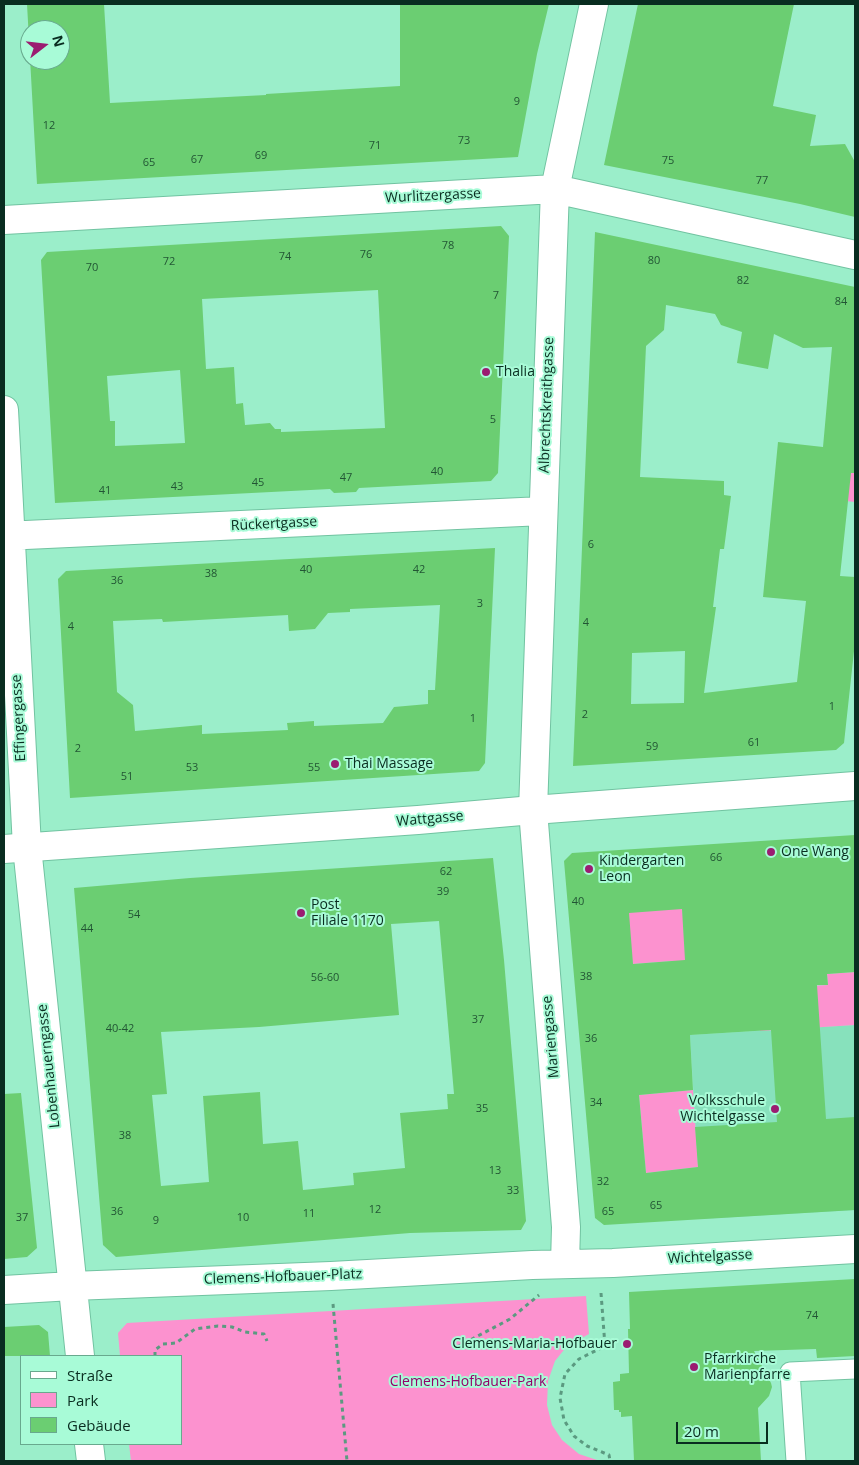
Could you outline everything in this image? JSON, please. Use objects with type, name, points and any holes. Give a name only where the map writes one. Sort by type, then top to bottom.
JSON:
[{"type":"street","name":"Albrechtskreithgasse","points":[[533,810],[555,189],[594,4]]},
{"type":"street","name":"Wurlitzergasse","points":[[4,220],[555,189],[855,255]]},
{"type":"street","name":"Effingergasse","points":[[4,410],[15,848]]},
{"type":"street","name":"Rückertgasse","points":[[7,536],[544,511]]},
{"type":"street","name":"Wattgasse","points":[[15,848],[408,821],[855,786]]},
{"type":"street","name":"Mariengasse","points":[[533,810],[566,1227],[565,1264]]},
{"type":"street","name":"Lobenhauerngasse","points":[[15,848],[72,1286]]},
{"type":"street","name":"Wichtelgasse","points":[[565,1264],[855,1250]]},
{"type":"street","name":"Clemens-Hofbauer-Platz","points":[[72,1286],[331,1276],[565,1264]]},
{"type":"street","points":[[4,1290],[72,1286],[80,1355]]},
{"type":"street","points":[[89,1445],[91,1461]]},
{"type":"lane","points":[[796,1461],[790,1372],[855,1369]]},
{"type":"path","points":[[598,1262],[605,1346],[579,1359],[565,1374],[560,1398],[564,1420],[574,1436],[587,1446],[609,1455],[610,1461]]},
{"type":"path","points":[[456,1348],[510,1319],[548,1288],[565,1264]]},
{"type":"path","points":[[331,1276],[347,1461]]},
{"type":"path","points":[[155,1355],[155,1350],[163,1344],[176,1342],[195,1330],[218,1326],[264,1334],[267,1341]]},
{"type":"shaded area","name":"Volksschule Wichtelgasse","points":[[855,1025],[855,1210],[701,1219],[690,1035]]},
{"type":"green space","points":[[821,469],[855,473],[855,502],[817,498]]},
{"type":"green space","points":[[682,901],[686,969],[672,961],[633,964],[622,913]]},
{"type":"green space","points":[[855,972],[855,1025],[760,1031],[758,989],[828,985],[827,974]]},
{"type":"green space","points":[[693,1090],[698,1167],[646,1173],[639,1095]]},
{"type":"green space","name":"Clemens-Hofbauer-Park","points":[[586,1296],[589,1334],[567,1346],[555,1361],[548,1381],[547,1405],[552,1425],[562,1440],[579,1454],[600,1461],[131,1461],[129,1445],[182,1445],[182,1355],[120,1355],[118,1333],[127,1323]]},
{"type":"building","points":[[27,4],[104,4],[110,103],[400,86],[400,4],[549,4],[537,54],[518,157],[37,184],[31,70],[70,70],[70,20],[28,20]]},
{"type":"building","points":[[638,4],[794,4],[773,106],[816,115],[810,146],[845,144],[855,162],[855,217],[800,204],[604,165]]},
{"type":"building","points":[[501,226],[509,236],[498,473],[491,481],[359,488],[356,492],[334,493],[330,489],[55,503],[41,260],[47,252]],"holes":[[[378,290],[385,428],[281,432],[281,429],[275,429],[270,423],[245,425],[243,403],[236,404],[234,367],[206,369],[202,299]],[[180,370],[185,443],[115,446],[115,421],[110,421],[107,376]]]},
{"type":"building","points":[[595,232],[855,287],[855,473],[851,473],[840,576],[855,577],[855,642],[844,743],[836,750],[573,766]],"holes":[[[666,305],[715,314],[721,325],[742,332],[737,363],[768,369],[774,334],[803,348],[832,347],[823,447],[778,442],[763,597],[806,601],[797,682],[704,693],[716,607],[713,607],[720,549],[724,549],[731,496],[724,495],[724,481],[640,477],[646,346],[664,330]],[[685,651],[684,703],[631,704],[632,653]]]},
{"type":"building","points":[[495,548],[485,763],[479,771],[70,798],[58,579],[66,571]],"holes":[[[440,605],[435,690],[428,690],[428,704],[394,707],[383,723],[314,726],[314,721],[287,723],[288,730],[202,734],[202,725],[135,731],[133,705],[117,692],[113,621],[162,619],[163,622],[288,615],[289,631],[315,629],[328,613],[350,612],[350,609]]]},
{"type":"building","points":[[855,835],[855,972],[827,974],[828,985],[817,985],[826,1119],[855,1117],[855,1210],[604,1225],[595,1218],[564,861],[572,853]],"holes":[[[682,909],[685,960],[633,964],[629,913]],[[771,1030],[777,1122],[695,1127],[698,1167],[646,1173],[639,1095],[693,1090],[690,1035]]]},
{"type":"building","points":[[493,858],[504,960],[526,1221],[521,1230],[410,1233],[116,1257],[103,1245],[74,888],[190,878]],"holes":[[[439,921],[454,1094],[447,1094],[448,1109],[400,1113],[405,1168],[353,1173],[354,1185],[303,1190],[298,1141],[263,1144],[260,1092],[203,1096],[209,1182],[161,1186],[152,1095],[167,1094],[161,1032],[259,1027],[399,1015],[391,924]]]},
{"type":"building","points":[[21,1093],[37,1248],[27,1257],[4,1259],[4,1094]]},
{"type":"building","name":"Pfarrkirche Marienpfarre","points":[[855,1279],[855,1356],[817,1358],[816,1349],[754,1351],[772,1387],[769,1396],[758,1408],[761,1461],[634,1461],[632,1416],[621,1417],[619,1410],[614,1410],[613,1382],[620,1381],[620,1374],[629,1373],[629,1292]]},
{"type":"building","points":[[39,1325],[48,1332],[50,1355],[4,1356],[4,1327]]},
{"type":"place","name":"Thalia","points":[[486,372]]},
{"type":"place","name":"Thai Massage","points":[[335,764]]},
{"type":"place","name":"One Wang","points":[[771,852]]},
{"type":"place","name":"Kindergarten Leon","points":[[589,869]]},
{"type":"place","name":"Post Filiale 1170","points":[[301,913]]},
{"type":"place","name":"Volksschule Wichtelgasse","points":[[775,1109]]},
{"type":"place","name":"Clemens-Maria-Hofbauer","points":[[627,1344]]},
{"type":"place","name":"Pfarrkirche Marienpfarre","points":[[694,1367]]}]
